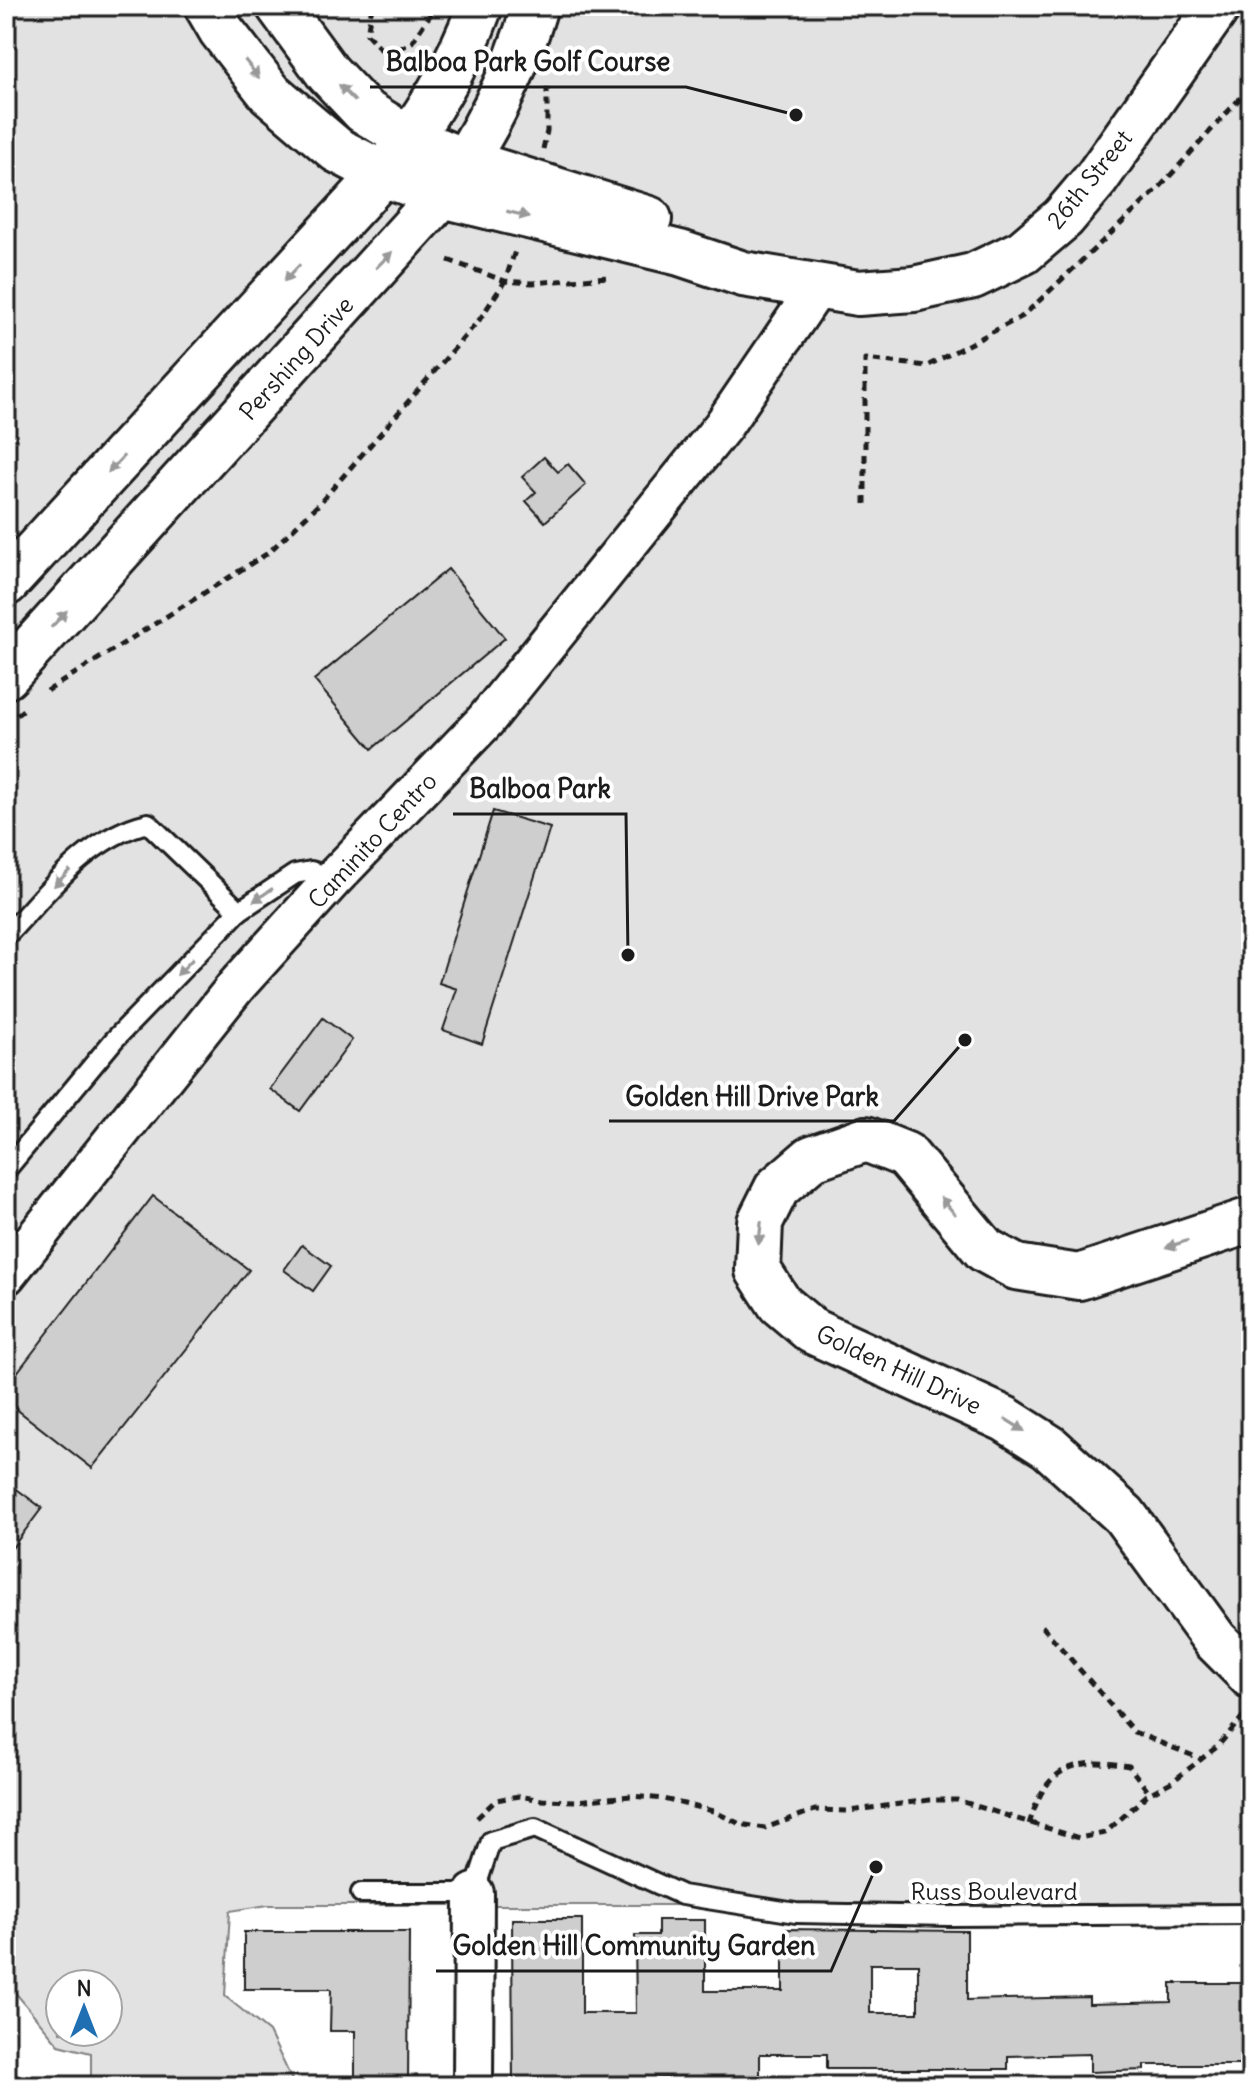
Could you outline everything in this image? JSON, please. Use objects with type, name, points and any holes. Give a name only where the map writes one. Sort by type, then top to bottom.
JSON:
[{"type":"main road","points":[[207,6],[221,30],[270,93],[337,150],[383,174],[454,178]]},
{"type":"main road","points":[[279,6],[328,73],[364,111],[410,139],[454,178]]},
{"type":"main road","points":[[6,583],[383,174],[410,139],[447,81],[480,6]]},
{"type":"main road","name":"Pershing Drive","points":[[24,694],[454,178],[501,95],[535,6]]},
{"type":"main road","name":"26th Street","points":[[454,178],[693,233],[819,285],[858,293],[914,289],[973,276],[1023,252],[1063,218],[1096,179],[1218,6]]},
{"type":"main road","name":"Golden Hill Drive","points":[[1251,1220],[1079,1277],[1016,1267],[985,1250],[906,1155],[866,1139],[812,1158],[777,1188],[760,1222],[758,1270],[780,1304],[812,1331],[1005,1419],[1049,1447],[1124,1515],[1215,1640],[1251,1676]]},
{"type":"street","name":"Caminito Centro","points":[[6,1275],[237,985],[334,878],[485,721],[723,426],[819,285]]},
{"type":"street","points":[[473,2086],[474,1893]]},
{"type":"lane","points":[[6,936],[80,859],[114,833],[148,823],[239,911]]},
{"type":"lane","points":[[6,1170],[114,1040],[239,911],[295,874],[311,871],[334,878]]},
{"type":"lane","name":"Russ Boulevard","points":[[491,1841],[535,1828],[682,1895],[796,1913],[949,1916],[1251,1914]]},
{"type":"lane","points":[[361,1893],[474,1893],[491,1841]]},
{"type":"path","points":[[372,6],[367,34],[387,56],[391,73]]},
{"type":"path","points":[[387,56],[412,42],[436,6]]},
{"type":"path","points":[[542,154],[547,131],[548,76]]},
{"type":"path","points":[[448,260],[505,281],[532,283],[616,276]]},
{"type":"path","points":[[6,724],[24,694],[59,681],[214,589],[268,553],[319,504],[480,319],[505,281],[512,263]]},
{"type":"path","points":[[1042,1626],[1134,1732],[1201,1759]]},
{"type":"path","points":[[491,1841],[473,1835],[474,1821],[496,1800],[519,1796],[576,1801],[632,1796],[663,1799],[713,1811],[740,1824],[765,1828],[815,1810],[849,1811],[929,1800],[957,1800],[1079,1838],[1105,1833],[1150,1794],[1201,1759],[1235,1728],[1251,1707]]},
{"type":"path","points":[[1029,1824],[1044,1789],[1067,1768],[1097,1761],[1129,1766],[1150,1794]]},
{"type":"shaded area","points":[[6,6],[1251,6],[1251,1905],[1054,1905],[1033,1909],[1013,1905],[268,1905],[230,1911],[225,1996],[269,2032],[295,2086],[91,2086],[91,2053],[71,2048],[124,2048],[124,1968],[44,1968],[44,2027],[14,1991],[6,1991]]},
{"type":"building","points":[[544,457],[558,472],[568,464],[586,485],[545,522],[526,501],[536,492],[522,477]]},
{"type":"building","points":[[448,569],[505,638],[372,749],[314,680]]},
{"type":"building","points":[[493,811],[550,828],[482,1044],[443,1030],[457,989],[439,983]]},
{"type":"building","points":[[323,1018],[352,1040],[300,1111],[270,1089]]},
{"type":"building","points":[[153,1196],[249,1270],[92,1468],[6,1401],[6,1387]]},
{"type":"building","points":[[302,1245],[331,1266],[313,1291],[284,1270]]},
{"type":"building","points":[[6,1481],[42,1508],[6,1556]]},
{"type":"building","points":[[512,1919],[582,1919],[582,2013],[636,2013],[635,1935],[658,1935],[658,1920],[705,1920],[705,1991],[783,1991],[783,1929],[967,1931],[967,2000],[1089,1997],[1089,2004],[1171,2002],[1171,1983],[1251,1983],[1251,2065],[1144,2065],[1144,2070],[1090,2072],[1090,2054],[1008,2056],[1008,2069],[827,2069],[827,2054],[760,2054],[760,2076],[584,2080],[584,2086],[513,2086]],"holes":[[[870,1964],[918,1964],[918,2013],[870,2013]]]},
{"type":"building","points":[[244,1932],[409,1932],[408,2086],[355,2086],[355,2031],[330,2031],[331,1989],[244,1989]]},
{"type":"place","name":"Balboa Park Golf Course","points":[[796,115]]},
{"type":"place","name":"Balboa Park","points":[[628,955]]},
{"type":"place","name":"Golden Hill Drive Park","points":[[965,1040]]},
{"type":"place","name":"Golden Hill Community Garden","points":[[876,1867]]}]
